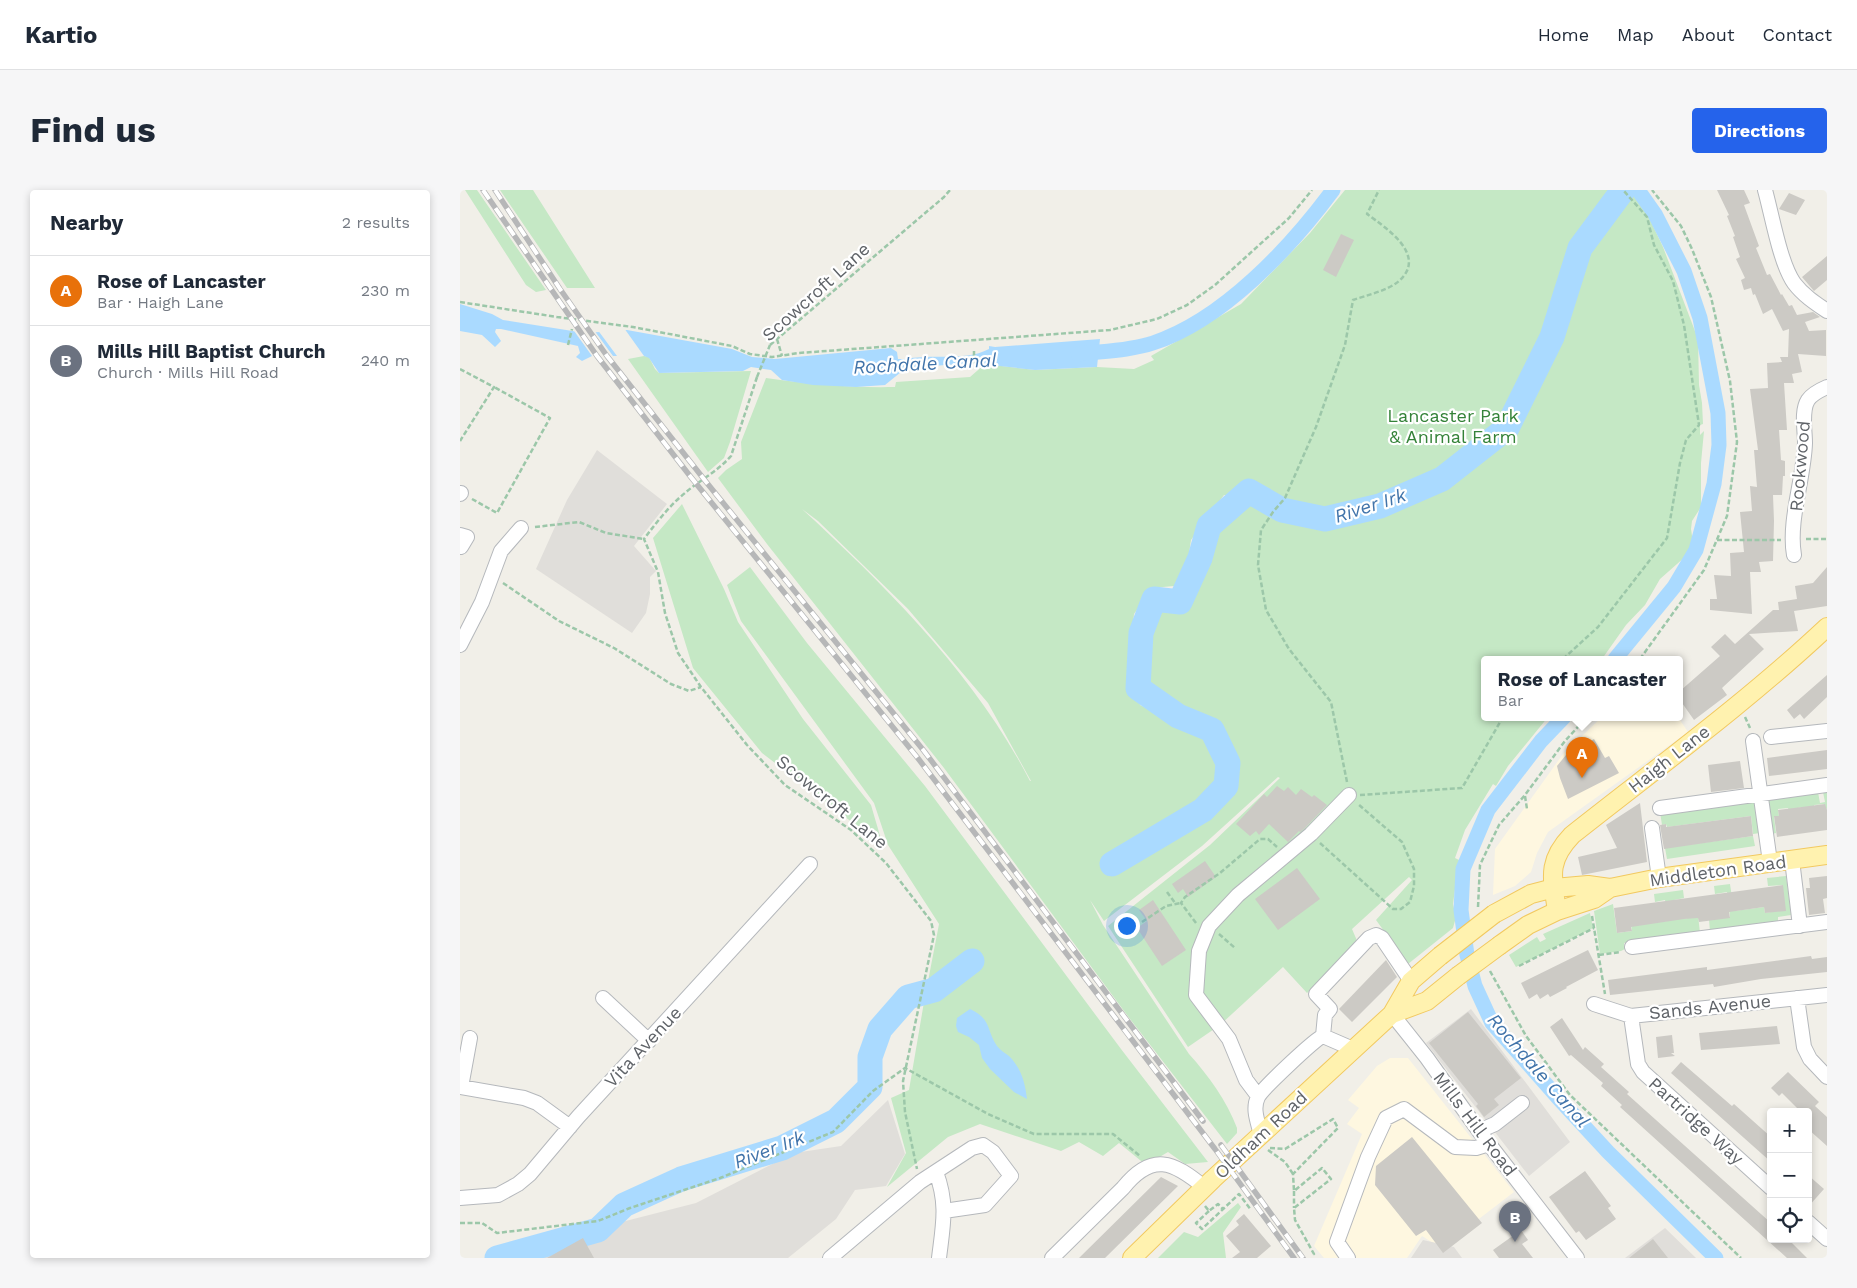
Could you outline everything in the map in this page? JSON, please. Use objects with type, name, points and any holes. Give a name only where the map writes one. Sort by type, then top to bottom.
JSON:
[{"type":"main road","name":"Haigh Lane","points":[[1557,911],[1552,874],[1555,859],[1561,847],[1572,835],[1796,657],[1827,627]]},
{"type":"main road","name":"Middleton Road","points":[[1392,1014],[1411,981],[1487,914],[1531,894],[1554,888],[1588,885],[1610,888],[1659,878],[1827,855]]},
{"type":"main road","name":"Middleton Road","points":[[1392,1014],[1427,1001],[1528,925],[1557,911],[1594,899],[1610,888]]},
{"type":"main road","name":"Oldham Road","points":[[1132,1258],[1204,1188],[1266,1144],[1353,1049],[1392,1014]]},
{"type":"street","points":[[1765,190],[1786,267],[1794,283],[1810,301],[1827,311]]},
{"type":"street","name":"Rookwood","points":[[1794,555],[1791,540],[1805,445],[1805,411],[1808,400],[1818,390],[1827,387]]},
{"type":"street","points":[[460,644],[482,602],[501,551],[521,528]]},
{"type":"street","points":[[1771,737],[1827,731]]},
{"type":"street","points":[[1753,741],[1770,862]]},
{"type":"street","points":[[1660,808],[1827,785]]},
{"type":"street","points":[[1258,1096],[1246,1080],[1229,1040],[1196,995],[1199,951],[1209,926],[1238,895],[1311,834],[1349,795]]},
{"type":"street","points":[[1652,828],[1659,878]]},
{"type":"street","points":[[1792,860],[1800,926]]},
{"type":"street","name":"Vita Avenue","points":[[460,1198],[498,1195],[518,1184],[546,1157],[570,1127],[810,864]]},
{"type":"street","points":[[1632,947],[1827,922]]},
{"type":"street","points":[[1323,1036],[1325,1015],[1330,1009],[1316,994],[1368,938],[1376,935],[1382,938],[1411,981]]},
{"type":"street","name":"Sands Avenue","points":[[1600,1006],[1632,1016],[1827,995]]},
{"type":"street","points":[[603,998],[649,1041]]},
{"type":"street","points":[[1797,998],[1804,1047],[1810,1059],[1827,1077]]},
{"type":"street","name":"Mills Hill Road","points":[[1392,1014],[1577,1258]]},
{"type":"street","name":"Partridge Way","points":[[1632,1016],[1638,1064],[1643,1072],[1767,1184]]},
{"type":"street","points":[[1266,1144],[1255,1111],[1258,1096],[1310,1044],[1323,1036]]},
{"type":"street","points":[[1323,1036],[1353,1049]]},
{"type":"street","points":[[470,1038],[460,1087],[524,1098],[537,1103],[570,1127]]},
{"type":"street","points":[[1479,1131],[1495,1124],[1522,1102]]},
{"type":"street","points":[[1348,1258],[1337,1242],[1368,1157],[1386,1118],[1404,1109],[1455,1147],[1476,1148],[1489,1144]]},
{"type":"street","points":[[830,1258],[920,1182],[972,1148],[984,1145],[993,1152],[1011,1176],[985,1205],[944,1211]]},
{"type":"street","points":[[1052,1258],[1124,1188],[1133,1176],[1150,1165],[1164,1163],[1190,1175],[1204,1188]]},
{"type":"street","points":[[936,1172],[943,1189],[944,1211],[939,1258]]},
{"type":"street","points":[[1812,1226],[1827,1239]]},
{"type":"path","name":"Scowcroft Lane","points":[[920,1182],[905,1112],[903,1082],[923,979],[934,934],[932,921],[886,863],[851,830],[786,785],[747,745],[701,687],[678,653],[666,612],[658,572],[644,539],[661,517],[684,494],[723,465],[731,456],[757,377],[770,345],[950,190]]},
{"type":"path","points":[[460,302],[557,317],[633,326],[732,346],[750,354],[772,357],[1110,330],[1157,319],[1187,305],[1215,285],[1289,218],[1312,190]]},
{"type":"path","points":[[1311,834],[1393,909],[1401,908],[1410,902],[1414,886],[1414,869],[1402,842],[1369,815],[1349,795],[1331,702],[1289,649],[1266,610],[1258,565],[1261,530],[1272,512],[1285,498],[1316,427],[1346,346],[1353,300],[1398,282],[1408,270],[1409,256],[1403,245],[1390,231],[1367,214],[1379,190]]},
{"type":"path","points":[[1566,656],[1598,627],[1667,538],[1680,463],[1686,440],[1699,425],[1684,325],[1673,281],[1654,245],[1646,217],[1623,190]]},
{"type":"path","points":[[1642,656],[1704,570],[1727,516],[1737,442],[1730,381],[1711,297],[1692,249],[1680,226],[1652,190]]},
{"type":"path","points":[[568,345],[572,329]]},
{"type":"path","points":[[776,339],[782,356]]},
{"type":"path","points":[[974,351],[974,366]]},
{"type":"path","points":[[460,369],[550,418],[497,513],[460,493]]},
{"type":"path","points":[[460,442],[494,387]]},
{"type":"path","points":[[521,528],[579,522],[606,532],[644,539]]},
{"type":"path","points":[[1717,540],[1827,539]]},
{"type":"path","points":[[491,575],[559,621],[614,648],[671,684],[689,691],[701,687]]},
{"type":"path","points":[[1737,705],[1745,716],[1753,741]]},
{"type":"path","points":[[1349,795],[1369,796],[1462,788],[1500,721]]},
{"type":"path","points":[[1487,914],[1478,904],[1480,865],[1498,825],[1525,795],[1565,741],[1583,721]]},
{"type":"path","points":[[1525,795],[1526,809]]},
{"type":"path","points":[[1182,903],[1185,897],[1220,873],[1260,839],[1268,839],[1286,855]]},
{"type":"path","points":[[1167,892],[1175,904]]},
{"type":"path","points":[[1142,922],[1166,906],[1182,903]]},
{"type":"path","points":[[1182,903],[1198,926],[1209,926],[1235,948]]},
{"type":"path","points":[[1591,909],[1599,955],[1600,1006]]},
{"type":"path","points":[[1519,966],[1594,928]]},
{"type":"path","points":[[1599,955],[1621,952],[1632,947]]},
{"type":"path","points":[[1488,962],[1490,972],[1526,1036],[1570,1095],[1741,1258]]},
{"type":"path","points":[[460,1223],[482,1223],[497,1233],[598,1221],[630,1208],[720,1178],[833,1132],[873,1091],[905,1068],[988,1114],[1034,1134],[1114,1134],[1150,1165]]},
{"type":"path","points":[[1266,1144],[1285,1149],[1333,1119],[1338,1128],[1293,1174]]},
{"type":"path","points":[[1266,1144],[1286,1162],[1293,1174],[1295,1220],[1314,1254],[1312,1255]]},
{"type":"path","points":[[1294,1191],[1322,1168],[1331,1179],[1294,1208]]},
{"type":"path","points":[[1223,1209],[1218,1204],[1196,1223],[1202,1229],[1239,1194],[1251,1210]]},
{"type":"path","points":[[1205,1206],[1209,1211]]},
{"type":"shaded area","points":[[597,450],[667,504],[634,546],[656,571],[650,577],[650,594],[646,613],[632,633],[536,569],[567,500]]},
{"type":"shaded area","points":[[1598,721],[1681,721],[1688,732],[1548,832],[1537,853],[1531,872],[1515,886],[1493,895],[1495,849],[1563,754]]},
{"type":"shaded area","points":[[1471,1009],[1570,1142],[1529,1176],[1426,1043]]},
{"type":"shaded area","points":[[1390,1058],[1408,1058],[1514,1192],[1441,1248],[1422,1236],[1407,1258],[1324,1258],[1314,1246],[1362,1134],[1347,1124],[1359,1108],[1348,1100],[1377,1066]]},
{"type":"shaded area","points":[[888,1100],[905,1154],[886,1186],[855,1190],[836,1219],[788,1258],[533,1258],[610,1225],[696,1203],[794,1153],[841,1146]]},
{"type":"shaded area","points":[[1665,1228],[1696,1258],[1625,1258]]},
{"type":"shaded area","points":[[1423,1240],[1454,1247],[1462,1258],[1411,1258]]},
{"type":"green space","points":[[465,190],[477,190],[546,290],[536,292],[526,285]]},
{"type":"green space","points":[[500,190],[533,190],[595,288],[567,288]]},
{"type":"green space","name":"Lancaster Park & Animal Farm","points":[[1345,190],[1631,190],[1646,211],[1663,247],[1698,339],[1699,385],[1703,424],[1700,425],[1700,435],[1704,431],[1701,463],[1701,507],[1692,521],[1691,529],[1694,549],[1660,579],[1645,605],[1626,625],[1604,656],[1481,656],[1481,721],[1545,721],[1508,766],[1496,786],[1493,784],[1465,830],[1455,858],[1459,860],[1453,904],[1456,917],[1453,928],[1408,964],[1376,920],[1412,880],[1409,877],[1352,929],[1358,943],[1307,993],[1283,967],[1220,1025],[1188,1047],[1108,926],[1210,845],[1280,778],[1278,777],[1202,846],[1104,921],[1090,900],[1103,925],[1189,1054],[1210,1080],[1228,1108],[1237,1128],[1237,1133],[1227,1144],[1130,1019],[944,768],[767,544],[718,478],[742,459],[741,442],[766,378],[830,385],[895,387],[896,382],[970,377],[985,364],[1035,370],[1097,367],[1134,369],[1154,360],[1151,356],[1241,304],[1310,233]],"holes":[[[1224,495],[1226,495],[1232,511],[1213,526],[1208,538],[1204,561],[1182,604],[1156,605],[1145,633],[1145,682],[1157,695],[1152,701],[1155,712],[1140,705],[1130,654],[1134,614],[1152,588],[1174,586],[1186,574],[1191,540]],[[802,509],[818,521],[908,609],[988,703],[1031,781],[984,705],[928,635],[898,602]]]},
{"type":"green space","points":[[649,357],[659,373],[751,371],[724,458],[708,472],[628,359]]},
{"type":"green space","points":[[682,504],[724,589],[738,622],[803,719],[871,805],[883,846],[762,753],[693,668],[653,538]]},
{"type":"green space","points":[[750,567],[807,643],[925,786],[1121,1049],[1208,1162],[1185,1164],[1168,1152],[1146,1165],[1119,1143],[1103,1156],[1079,1142],[1061,1151],[980,1124],[948,1137],[887,1187],[906,1153],[891,1098],[909,1090],[939,924],[888,845],[874,803],[741,621],[727,585]]},
{"type":"green space","points":[[1827,790],[1827,810],[1824,804],[1814,805],[1814,811],[1803,807],[1798,808],[1789,815],[1788,808],[1778,809],[1779,816],[1774,817],[1776,833],[1772,834],[1767,797],[1818,792],[1820,803],[1825,802],[1823,792]]},
{"type":"green space","points":[[1755,801],[1760,833],[1753,834],[1751,816],[1667,827],[1666,824],[1662,825],[1660,812]]},
{"type":"green space","points":[[1753,836],[1755,846],[1667,859],[1665,848]]},
{"type":"green space","points":[[1786,876],[1791,915],[1778,917],[1778,923],[1710,932],[1709,919],[1730,917],[1727,892],[1715,894],[1714,886],[1730,884],[1734,911],[1764,907],[1765,913],[1771,912],[1783,885],[1768,886],[1767,878]]},
{"type":"green space","points":[[1683,890],[1684,898],[1674,900],[1684,919],[1698,915],[1700,933],[1624,943],[1625,949],[1621,951],[1600,954],[1594,911],[1613,904],[1617,933],[1632,931],[1631,924],[1668,921],[1665,900],[1655,902],[1654,894]]},
{"type":"green space","points":[[1590,913],[1593,928],[1516,967],[1509,955],[1537,937],[1540,942],[1546,939],[1543,934]]},
{"type":"green space","points":[[1238,1203],[1241,1207],[1223,1233],[1226,1258],[1158,1258],[1184,1232],[1198,1237]]},
{"type":"water","points":[[460,304],[492,314],[503,320],[585,333],[627,330],[732,349],[752,357],[775,359],[891,348],[897,352],[898,359],[959,356],[980,353],[989,349],[989,346],[1100,339],[1097,367],[1035,370],[972,363],[906,368],[885,385],[856,387],[813,385],[782,380],[771,370],[751,367],[743,371],[659,373],[649,358],[644,356],[592,356],[582,361],[576,357],[580,353],[578,346],[501,329],[496,329],[495,332],[501,341],[495,347],[482,335],[460,331]]},
{"type":"water","points":[[970,1009],[982,1017],[988,1025],[997,1046],[1017,1065],[1024,1081],[1027,1099],[1014,1092],[990,1069],[982,1058],[979,1045],[969,1037],[958,1032],[956,1026],[957,1018]]},
{"type":"pier","points":[[572,328],[594,330],[613,356],[592,356]]},
{"type":"pier","points":[[624,328],[644,356],[617,356],[597,329]]},
{"type":"building","points":[[1717,190],[1744,190],[1750,203],[1744,205],[1759,246],[1756,248],[1767,275],[1770,274],[1781,295],[1789,306],[1792,305],[1797,315],[1813,312],[1820,317],[1805,322],[1809,331],[1826,330],[1826,356],[1798,354],[1802,372],[1792,374],[1794,383],[1784,383],[1787,430],[1779,430],[1781,460],[1785,461],[1785,476],[1783,476],[1782,495],[1773,495],[1773,561],[1759,562],[1761,572],[1750,572],[1752,614],[1710,610],[1710,599],[1717,599],[1714,575],[1731,576],[1730,553],[1744,552],[1740,512],[1752,511],[1750,486],[1757,487],[1754,450],[1758,450],[1750,389],[1768,388],[1767,363],[1782,362],[1780,357],[1788,357],[1789,329],[1783,331],[1772,309],[1763,314],[1751,288],[1744,290],[1741,280],[1745,278],[1736,259],[1740,257],[1733,237],[1735,236],[1727,216],[1729,215]]},
{"type":"building","points":[[1789,193],[1805,200],[1796,215],[1779,209]]},
{"type":"building","points":[[1341,234],[1354,240],[1336,277],[1323,270]]},
{"type":"building","points":[[1827,256],[1827,280],[1814,291],[1802,277]]},
{"type":"building","points":[[1827,567],[1827,606],[1794,611],[1798,631],[1749,634],[1764,649],[1722,688],[1727,695],[1694,720],[1683,704],[1683,688],[1720,656],[1711,647],[1725,634],[1735,644],[1773,610],[1779,610],[1778,602],[1797,599],[1795,586],[1813,583]]},
{"type":"building","points":[[1827,675],[1827,697],[1804,719],[1800,714],[1794,719],[1787,710]]},
{"type":"building","points":[[1594,739],[1605,758],[1609,756],[1619,773],[1568,799],[1557,766],[1566,755]]},
{"type":"building","points":[[1827,750],[1827,769],[1769,776],[1767,758]]},
{"type":"building","points":[[1740,761],[1744,788],[1711,792],[1708,765]]},
{"type":"building","points":[[1277,786],[1284,791],[1288,787],[1296,795],[1301,789],[1312,797],[1314,795],[1327,805],[1305,828],[1288,842],[1269,824],[1259,835],[1256,831],[1250,836],[1236,824],[1264,794],[1267,797]]},
{"type":"building","points":[[1640,803],[1647,862],[1582,875],[1578,857],[1617,848],[1606,825]]},
{"type":"building","points":[[1825,804],[1827,810],[1827,830],[1777,837],[1774,816],[1779,816],[1778,810]]},
{"type":"building","points":[[1751,816],[1753,836],[1664,849],[1660,825],[1666,824],[1666,827]]},
{"type":"building","points":[[1205,861],[1216,877],[1188,897],[1183,889],[1178,893],[1172,884]]},
{"type":"building","points":[[1297,868],[1320,899],[1278,930],[1255,899]]},
{"type":"building","points":[[1827,876],[1827,898],[1823,899],[1825,913],[1809,915],[1806,888],[1810,888],[1809,878]]},
{"type":"building","points":[[1783,885],[1786,911],[1765,913],[1764,907],[1729,912],[1730,918],[1699,922],[1698,918],[1684,919],[1631,927],[1632,931],[1617,933],[1614,908]]},
{"type":"building","points":[[1153,900],[1186,950],[1162,966],[1137,928],[1147,921],[1139,910]]},
{"type":"building","points":[[1588,950],[1598,970],[1550,997],[1548,994],[1540,999],[1537,994],[1529,999],[1521,983]]},
{"type":"building","points":[[1811,956],[1812,959],[1827,957],[1827,972],[1761,979],[1714,987],[1713,984],[1610,995],[1608,980],[1707,967],[1707,970]]},
{"type":"building","points":[[1386,960],[1397,977],[1352,1022],[1339,1009]]},
{"type":"building","points":[[1468,1012],[1521,1078],[1494,1099],[1499,1105],[1484,1117],[1476,1106],[1478,1104],[1429,1043]]},
{"type":"building","points":[[1562,1018],[1583,1050],[1585,1047],[1604,1064],[1601,1067],[1629,1092],[1627,1094],[1767,1219],[1767,1240],[1620,1107],[1622,1105],[1601,1086],[1603,1083],[1571,1055],[1569,1056],[1550,1027]]},
{"type":"building","points":[[1777,1026],[1780,1044],[1701,1050],[1699,1033]]},
{"type":"building","points":[[1672,1035],[1674,1053],[1671,1053],[1675,1056],[1658,1058],[1656,1037]]},
{"type":"building","points":[[1681,1062],[1732,1106],[1734,1104],[1767,1133],[1767,1158],[1671,1073]]},
{"type":"building","points":[[1788,1072],[1819,1102],[1815,1106],[1827,1117],[1827,1146],[1812,1133],[1812,1108],[1797,1108],[1782,1093],[1779,1096],[1771,1088]]},
{"type":"building","points":[[1412,1137],[1482,1223],[1443,1253],[1426,1230],[1416,1236],[1375,1185],[1376,1166]]},
{"type":"building","points":[[1585,1171],[1611,1206],[1608,1208],[1616,1219],[1586,1240],[1579,1231],[1576,1233],[1549,1197]]},
{"type":"building","points":[[1161,1177],[1178,1186],[1105,1258],[1079,1258]]},
{"type":"building","points":[[1812,1178],[1824,1189],[1812,1202]]},
{"type":"building","points":[[1244,1214],[1271,1246],[1257,1258],[1232,1258],[1240,1252],[1226,1236],[1239,1225],[1236,1221]]},
{"type":"building","points":[[1521,1230],[1528,1240],[1522,1244],[1533,1258],[1499,1258],[1493,1250]]},
{"type":"building","points":[[583,1238],[594,1258],[547,1258]]},
{"type":"building","points":[[1653,1239],[1668,1258],[1629,1258]]},
{"type":"building","points":[[1770,1243],[1792,1243],[1807,1258],[1787,1258]]},
{"type":"waterway","name":"Rochdale Canal","points":[[1078,354],[1144,346],[1179,332],[1205,318],[1253,280],[1276,258],[1333,190]]},
{"type":"waterway","name":"River Irk","points":[[1112,864],[1203,810],[1226,786],[1228,763],[1212,730],[1178,716],[1138,688],[1141,633],[1154,599],[1180,602],[1200,558],[1209,526],[1249,491],[1282,510],[1325,519],[1380,506],[1442,479],[1507,428],[1552,337],[1580,248],[1623,190]]},
{"type":"waterway","name":"Rochdale Canal","points":[[1617,656],[1674,587],[1696,550],[1714,484],[1719,445],[1718,413],[1700,318],[1684,271],[1655,214],[1638,190]]},
{"type":"waterway","name":"Rochdale Canal","points":[[1560,721],[1541,741],[1488,810],[1463,869],[1461,910],[1467,955],[1475,986],[1492,1023],[1560,1100],[1608,1152],[1716,1258]]},
{"type":"waterway","name":"River Irk","points":[[497,1258],[598,1230],[624,1205],[681,1179],[782,1148],[836,1121],[870,1087],[870,1057],[880,1029],[908,997],[934,990],[972,961]]},
{"type":"railway","points":[[483,190],[597,356],[690,476],[917,757],[1215,1149],[1294,1258]]},
{"type":"railway","points":[[495,190],[607,356],[924,751],[1203,1121]]},
{"type":"railway","points":[[1221,1145],[1303,1258]]},
{"type":"place","name":"Rose of Lancaster","points":[[1582,778]]},
{"type":"place","name":"Mills Hill Baptist Church","points":[[1515,1242]]}]
